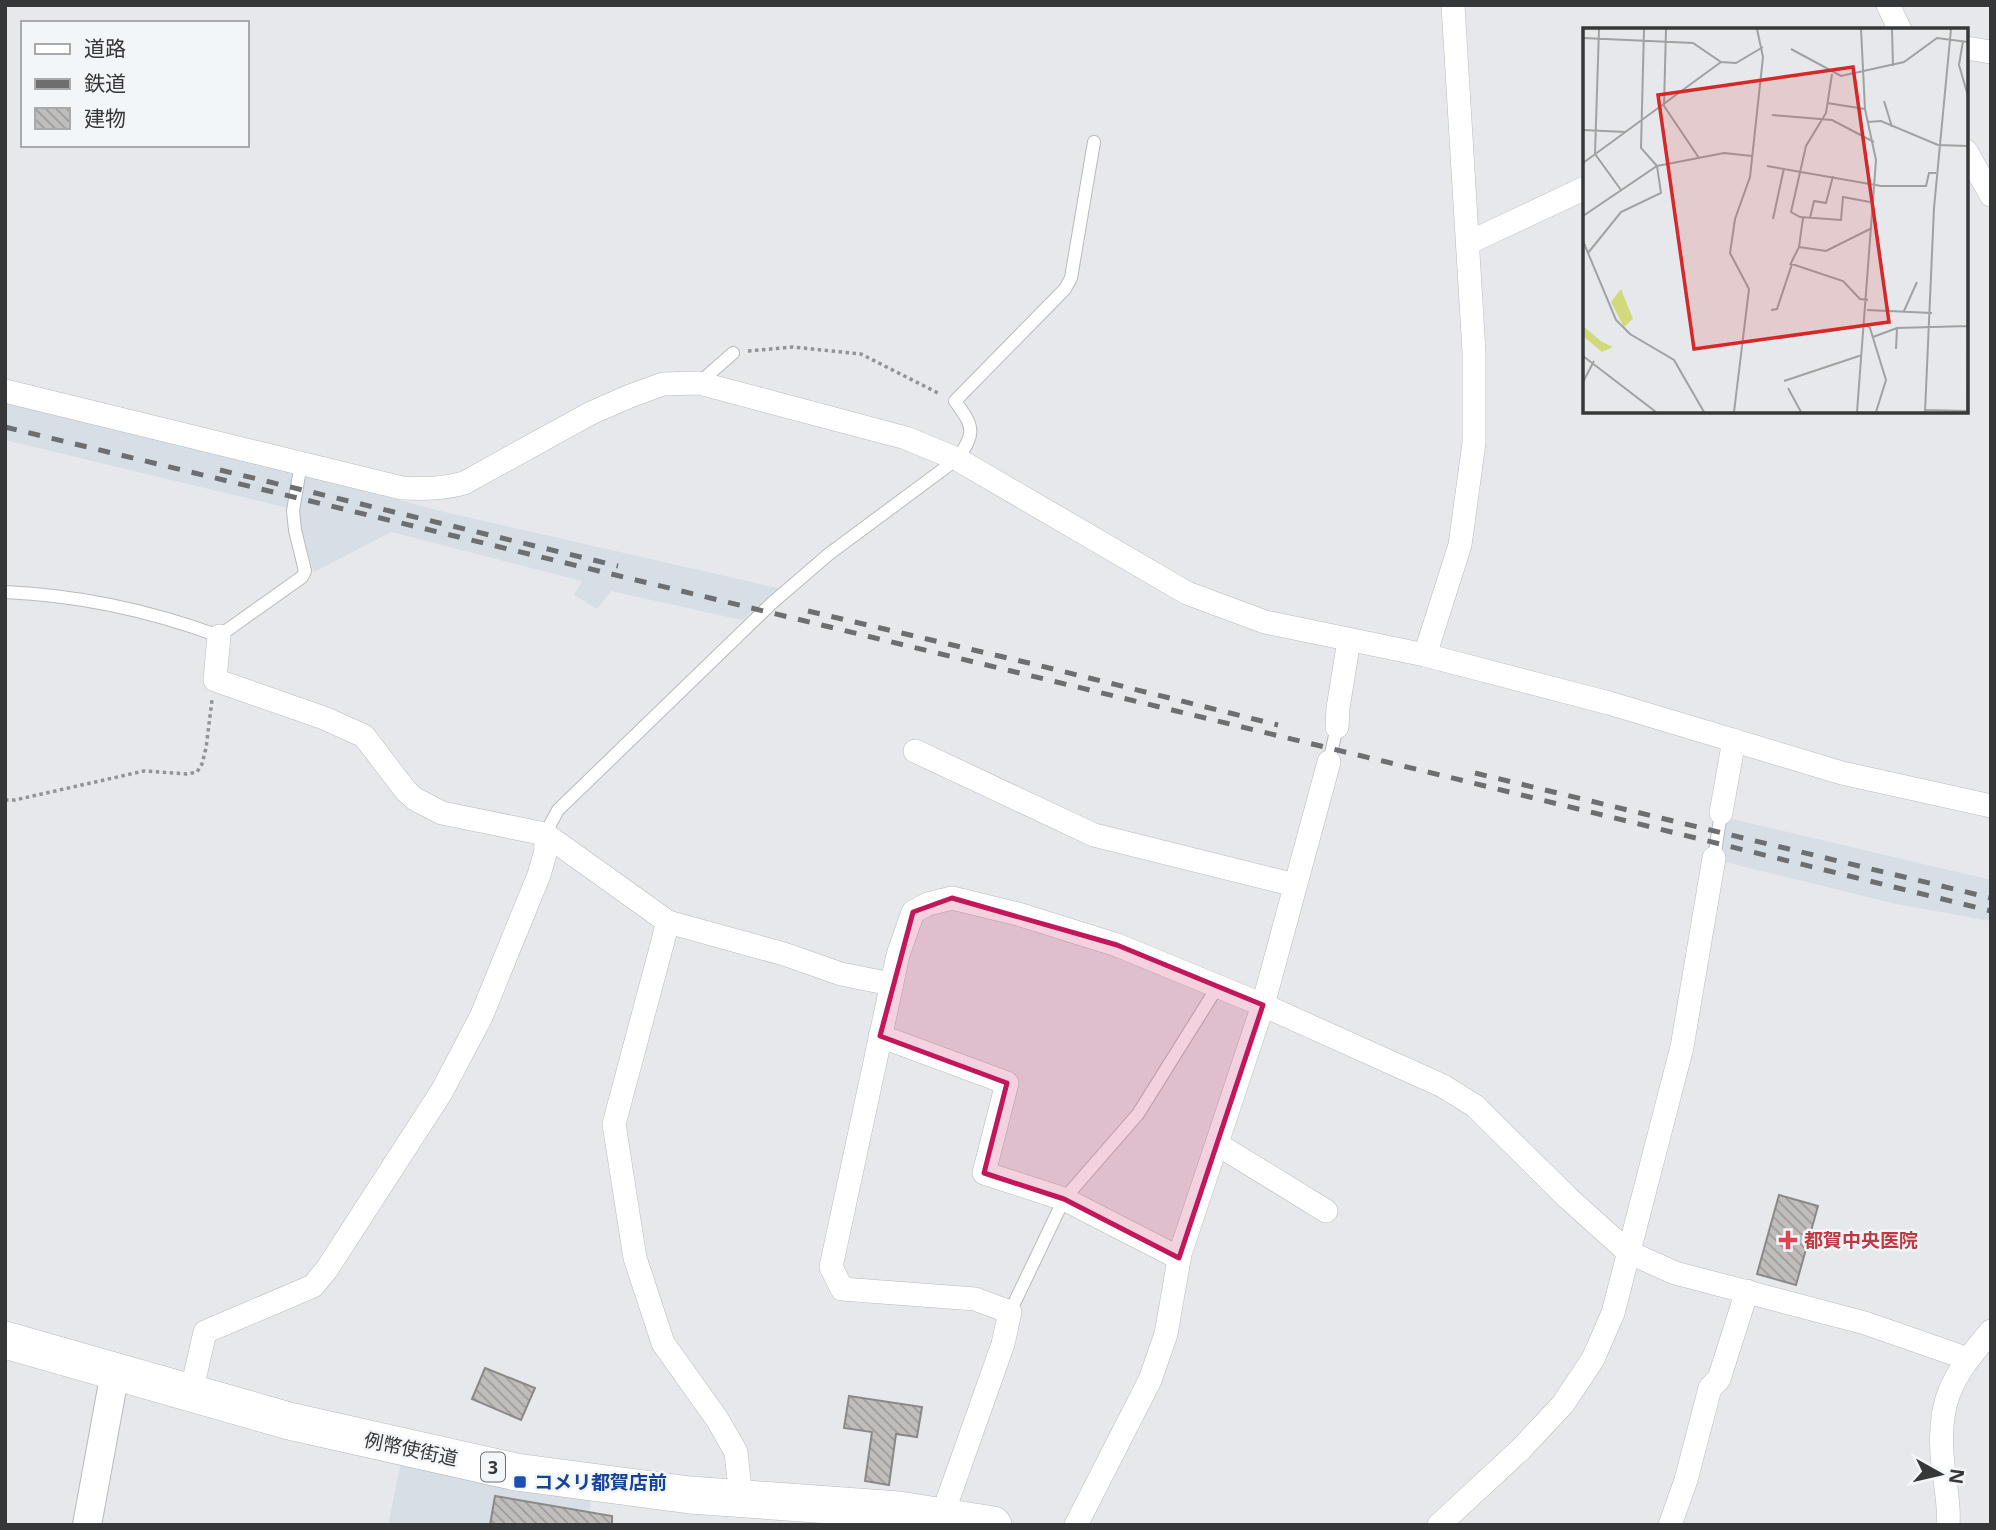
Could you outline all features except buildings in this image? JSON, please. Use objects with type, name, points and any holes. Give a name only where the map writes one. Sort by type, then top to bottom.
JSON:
[{"type":"main road","name":"例幣使街道","points":[[5,1341],[349,1436],[516,1472],[690,1495],[846,1505],[993,1525]]},
{"type":"street","points":[[1425,655],[1460,545],[1474,443],[1474,352],[1452,5]]},
{"type":"street","points":[[1888,5],[1899,28]]},
{"type":"street","points":[[1968,48],[1991,52]]},
{"type":"street","points":[[1968,155],[1991,195]]},
{"type":"street","points":[[1468,243],[1583,189]]},
{"type":"street","points":[[5,391],[402,488],[446,488],[464,483],[591,414],[630,396],[663,384],[699,383],[906,438],[957,459],[1187,593],[1265,622],[1425,655],[1609,703],[1842,773],[1991,806]]},
{"type":"street","points":[[219,636],[215,680],[324,718],[364,736],[406,791],[415,799],[442,813],[545,834],[668,922],[784,954],[841,974],[891,984]]},
{"type":"street","points":[[1337,727],[1349,640]]},
{"type":"street","points":[[1721,813],[1734,740]]},
{"type":"street","points":[[915,751],[1094,835],[1295,886]]},
{"type":"street","points":[[1076,1525],[1150,1380],[1166,1334],[1180,1258],[1263,1005],[1329,762]]},
{"type":"street","points":[[191,1393],[205,1332],[313,1286],[327,1269],[442,1091],[481,1017],[539,875],[546,850],[545,834]]},
{"type":"street","points":[[1439,1525],[1521,1449],[1563,1404],[1593,1359],[1613,1312],[1682,1047],[1714,858]]},
{"type":"street","points":[[942,1516],[1003,1344],[1010,1312],[975,1299],[842,1289],[831,1267],[898,955],[913,912],[928,904],[952,898],[1018,914],[1117,946],[1263,1005],[1443,1086],[1475,1106],[1568,1198],[1628,1252],[1675,1273],[1865,1322],[1957,1355],[1965,1361]]},
{"type":"street","points":[[668,922],[614,1124],[635,1258],[663,1343],[717,1419],[736,1452],[741,1499]]},
{"type":"street","points":[[880,1037],[1007,1083],[984,1173],[1064,1199],[1180,1258]]},
{"type":"street","points":[[1217,1144],[1326,1210]]},
{"type":"street","points":[[1670,1525],[1686,1480],[1710,1388],[1719,1379],[1747,1291]]},
{"type":"street","points":[[1948,1525],[1949,1507],[1940,1430],[1947,1395],[1965,1361],[1991,1331]]},
{"type":"street","points":[[87,1525],[115,1372]]},
{"type":"lane","points":[[545,834],[558,810],[772,603],[829,554],[957,459],[972,430],[969,418],[955,401],[1065,289],[1071,278],[1094,142]]},
{"type":"lane","points":[[699,383],[733,353]]},
{"type":"lane","points":[[5,592],[62,597],[108,606],[187,624],[219,636],[302,578],[305,571],[293,511],[301,463]]},
{"type":"lane","points":[[1329,762],[1337,727]]},
{"type":"lane","points":[[1714,858],[1721,813]]},
{"type":"lane","points":[[1010,1312],[1064,1199],[1138,1114],[1218,986]]},
{"type":"path","points":[[733,353],[793,347],[861,354],[955,401]]},
{"type":"path","points":[[5,800],[144,771],[187,774],[197,772],[206,748],[215,680]]},
{"type":"highlighted area","points":[[952,898],[1117,945],[1263,1005],[1179,1258],[1064,1199],[984,1173],[1007,1083],[880,1036],[913,912]]},
{"type":"shaded area","points":[[5,402],[293,471],[288,508],[5,440]]},
{"type":"shaded area","points":[[308,476],[444,512],[781,589],[742,620],[611,591],[597,609],[574,595],[582,581],[391,532],[314,572],[299,525],[298,511],[304,479]]},
{"type":"shaded area","points":[[1728,818],[1991,880],[1991,921],[1896,904],[1725,862],[1720,856]]},
{"type":"shaded area","points":[[401,1462],[591,1499],[587,1525],[388,1525]]},
{"type":"railway","points":[[5,427],[1991,911]]},
{"type":"railway","points":[[220,470],[618,566]]},
{"type":"railway","points":[[808,611],[1278,725]]},
{"type":"railway","points":[[1475,773],[1991,898]]},
{"type":"place","name":"都賀中央医院","points":[[1788,1240]]},
{"type":"place","name":"コメリ都賀店前","points":[[520,1482]]}]
